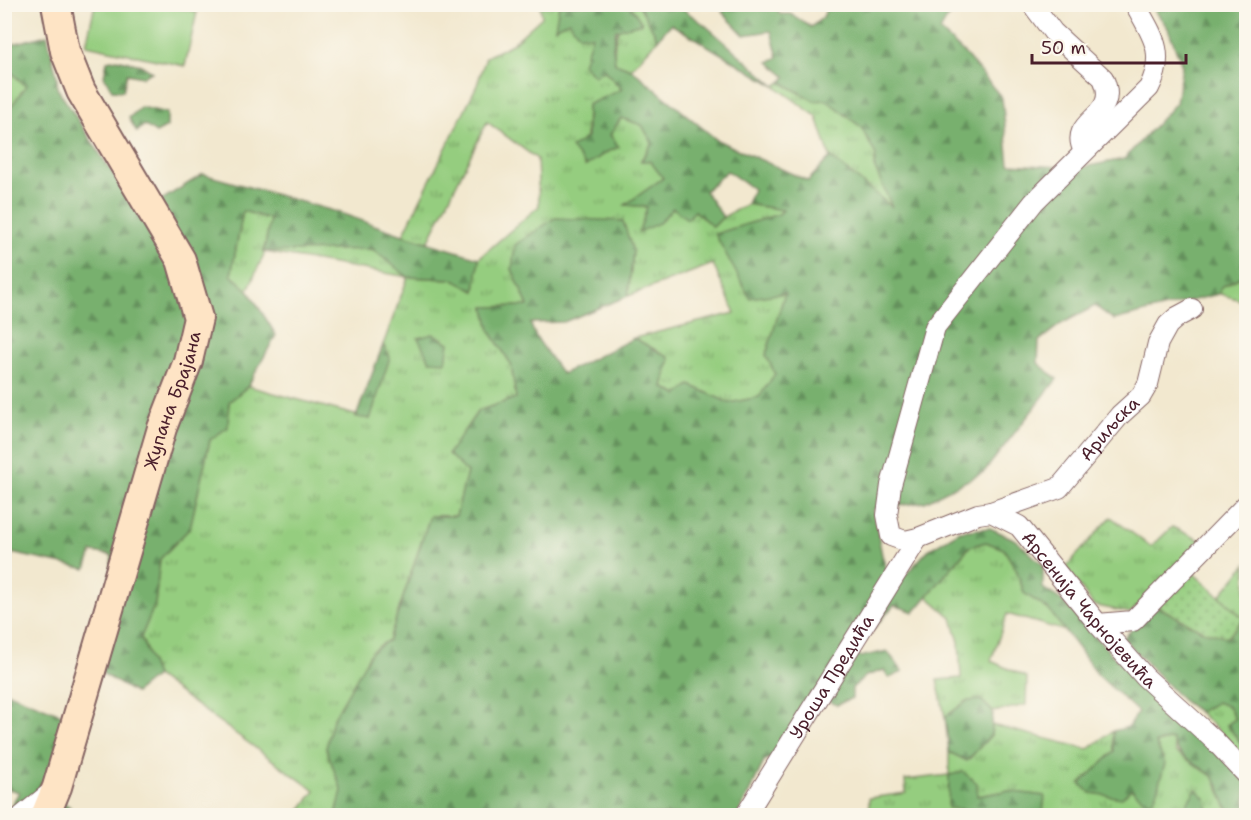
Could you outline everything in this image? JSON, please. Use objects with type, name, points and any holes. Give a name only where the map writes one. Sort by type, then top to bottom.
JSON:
[{"type":"street","name":"Жупана Брајана","points":[[45,816],[57,787],[162,428],[188,361],[198,318],[181,260],[81,91],[65,51],[56,4]]},
{"type":"street","points":[[1032,4],[1053,32],[1103,78],[1107,86],[1109,93],[1107,102],[1080,133],[1079,142],[1083,151]]},
{"type":"street","points":[[991,512],[978,514],[918,538],[905,541],[891,536],[887,515],[891,485],[935,327],[1034,202],[1149,88],[1156,75],[1159,58],[1154,40],[1135,4]]},
{"type":"street","name":"Ариљска","points":[[991,512],[1059,488],[1120,415],[1141,396],[1149,384],[1158,343],[1167,325],[1177,316],[1192,309]]},
{"type":"street","points":[[1098,624],[1133,621],[1246,505]]},
{"type":"street","name":"Арсенија Чарнојевића","points":[[991,512],[1019,526],[1098,624],[1145,677],[1215,741],[1246,774]]},
{"type":"street","name":"Уроша Предића","points":[[745,816],[918,538]]},
{"type":"street","points":[[22,816],[57,787]]},
{"type":"green space","points":[[95,4],[163,5],[197,12],[185,66],[86,45]]},
{"type":"green space","points":[[620,4],[631,7],[642,23],[616,30],[613,47],[615,63],[631,69],[717,140],[808,181],[830,157],[892,207],[874,166],[876,155],[861,127],[826,100],[814,101],[781,82],[786,77],[769,62],[778,57],[771,31],[744,35],[722,12],[730,5],[778,5],[779,14],[791,14],[811,27],[823,17],[828,5],[955,5],[940,31],[966,55],[1002,98],[1009,164],[1079,168],[1124,159],[1176,103],[1182,66],[1168,28],[1151,5],[1246,5],[1246,274],[1221,287],[1219,294],[1114,320],[1095,306],[1061,324],[1039,341],[1038,363],[1057,379],[984,472],[925,502],[873,509],[888,573],[901,580],[928,550],[960,531],[990,528],[1016,540],[1043,565],[1043,588],[1064,602],[1114,657],[1208,742],[1246,782],[1246,815],[1237,814],[1227,807],[1218,783],[1207,772],[1180,753],[1172,739],[1156,743],[1165,764],[1154,800],[1147,802],[1131,789],[1122,798],[1091,793],[1080,784],[1114,752],[1113,731],[1128,727],[1138,712],[1098,675],[1049,610],[1024,593],[1017,571],[1004,549],[986,542],[969,547],[914,612],[894,605],[869,634],[849,639],[860,657],[887,651],[903,672],[889,678],[884,670],[866,676],[852,688],[852,698],[837,705],[811,693],[776,757],[765,760],[738,815],[336,815],[342,791],[326,748],[333,719],[372,651],[389,640],[430,516],[456,516],[467,472],[448,454],[478,411],[516,398],[511,364],[490,331],[485,307],[528,306],[512,269],[515,245],[555,218],[623,221],[633,251],[628,296],[564,322],[530,323],[536,337],[562,374],[634,338],[670,358],[663,387],[677,395],[690,385],[729,403],[759,397],[775,374],[766,355],[785,293],[750,298],[715,234],[779,214],[783,210],[747,204],[753,189],[727,171],[705,191],[723,217],[713,227],[695,211],[687,219],[673,208],[659,223],[639,232],[647,207],[625,205],[663,178],[650,161],[641,161],[652,143],[642,125],[621,118],[610,135],[619,147],[586,166],[571,148],[587,137],[587,105],[622,89],[604,70],[594,76],[583,64],[592,36],[579,35],[569,21],[555,28],[559,5]]},
{"type":"green space","points":[[540,5],[559,5],[569,21],[593,36],[604,70],[622,90],[587,105],[585,166],[619,147],[610,135],[621,118],[642,125],[652,143],[641,160],[650,160],[663,178],[626,205],[647,206],[659,223],[673,208],[695,211],[713,227],[723,217],[747,204],[783,210],[779,214],[785,293],[766,355],[775,374],[760,397],[729,403],[690,385],[678,395],[663,387],[670,358],[634,338],[735,313],[713,264],[628,296],[633,252],[512,269],[528,306],[485,307],[490,331],[511,364],[516,398],[478,411],[449,454],[467,472],[456,516],[430,516],[389,640],[372,651],[326,748],[342,791],[336,815],[296,815],[315,791],[156,676],[141,637],[155,604],[160,559],[190,528],[210,440],[227,427],[229,402],[248,386],[370,419],[389,357],[383,345],[408,277],[452,279],[475,291],[479,258],[539,206],[537,159],[487,122],[428,242],[403,235],[477,85],[486,57],[512,44],[542,17]]},
{"type":"green space","points":[[620,5],[639,5],[658,39],[631,69],[615,63],[614,46],[617,33],[631,7]]},
{"type":"green space","points":[[639,5],[677,5],[705,25],[775,86],[671,24],[658,39]]},
{"type":"green space","points":[[47,35],[57,77],[57,88],[139,214],[203,174],[337,212],[479,258],[475,291],[452,279],[408,277],[372,249],[264,252],[270,219],[243,211],[231,275],[248,290],[276,335],[248,386],[229,402],[228,427],[210,440],[190,528],[160,559],[155,604],[141,637],[156,676],[135,693],[102,673],[112,555],[92,552],[86,569],[11,553],[5,613],[4,116],[26,86],[5,66],[5,46]]},
{"type":"green space","points":[[117,59],[141,65],[152,72],[142,77],[127,74],[123,91],[112,90],[104,76],[107,61]]},
{"type":"green space","points":[[4,66],[26,86],[5,116],[4,116]]},
{"type":"green space","points":[[781,82],[814,101],[826,99],[861,127],[876,155],[874,166],[893,208],[830,157],[817,117],[775,86]]},
{"type":"green space","points":[[141,107],[167,113],[167,127],[156,133],[144,125],[137,132],[129,118]]},
{"type":"green space","points":[[243,211],[270,219],[264,251],[372,249],[408,277],[265,252],[248,290],[231,275]]},
{"type":"green space","points":[[1246,274],[1246,302],[1220,294],[1221,287]]},
{"type":"green space","points":[[433,334],[449,343],[446,362],[430,361],[418,338]]},
{"type":"green space","points":[[383,345],[390,357],[370,419],[356,417]]},
{"type":"green space","points":[[1111,517],[1151,547],[1172,527],[1202,541],[1130,613],[1093,605],[1066,567]]},
{"type":"green space","points":[[986,542],[1004,549],[1017,571],[1024,593],[1049,610],[1065,631],[1007,614],[991,661],[1027,677],[1026,705],[993,712],[981,700],[967,701],[945,717],[937,680],[961,678],[959,642],[952,618],[927,596],[969,547]]},
{"type":"green space","points":[[1246,564],[1246,620],[1220,596]]},
{"type":"green space","points":[[1192,572],[1246,620],[1242,620],[1228,637],[1203,631],[1157,606]]},
{"type":"green space","points":[[1157,606],[1202,631],[1246,620],[1246,750],[1227,725],[1235,719],[1229,707],[1217,702],[1199,712],[1182,700],[1123,638]]},
{"type":"green space","points":[[4,691],[68,717],[62,802],[70,807],[67,815],[6,815],[19,792],[5,788]]},
{"type":"green space","points":[[981,700],[993,712],[991,735],[967,761],[949,752],[945,717],[967,701]]},
{"type":"green space","points":[[1217,702],[1229,707],[1235,719],[1227,725],[1246,750],[1246,757],[1199,712]]},
{"type":"green space","points":[[992,725],[1088,749],[1113,731],[1114,752],[1080,784],[1156,743],[1172,739],[1176,752],[1214,777],[1228,810],[1235,815],[1114,816],[1112,811],[1106,815],[1038,815],[1043,813],[1007,791],[977,796],[962,772],[979,815],[869,815],[869,798],[906,793],[905,780],[949,775],[949,752],[968,760],[991,735]]},
{"type":"green space","points":[[963,772],[977,783],[977,796],[1007,791],[1045,796],[1043,813],[1038,816],[979,815],[979,811],[948,808],[949,775]]},
{"type":"green space","points":[[1196,789],[1206,799],[1208,815],[1188,815],[1184,808]]}]
